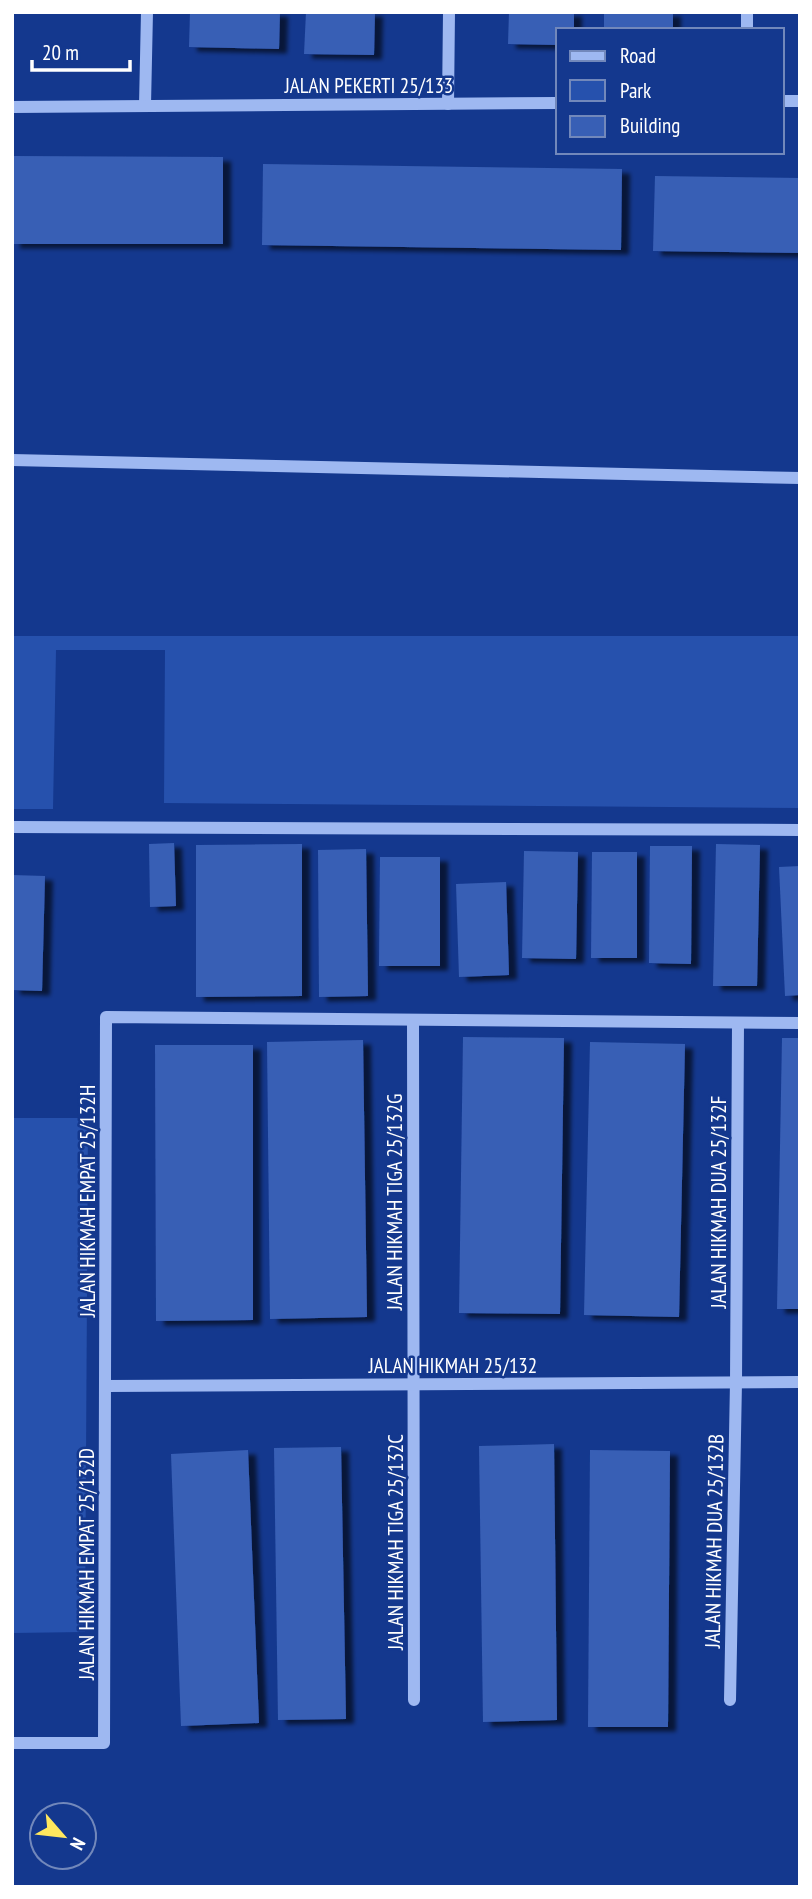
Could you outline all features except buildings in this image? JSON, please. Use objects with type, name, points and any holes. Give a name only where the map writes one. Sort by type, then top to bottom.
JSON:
[{"type":"street","points":[[145,105],[147,12]]},
{"type":"street","points":[[448,104],[449,12]]},
{"type":"street","name":"JALAN PEKERTI 25/133","points":[[12,107],[556,103]]},
{"type":"street","points":[[12,460],[800,478]]},
{"type":"street","points":[[12,827],[800,831]]},
{"type":"street","name":"JALAN HIKMAH EMPAT 25/132H","points":[[106,1386],[106,1017],[413,1020]]},
{"type":"street","points":[[413,1020],[800,1023]]},
{"type":"street","name":"JALAN HIKMAH TIGA 25/132G","points":[[413,1020],[414,1384]]},
{"type":"street","name":"JALAN HIKMAH DUA 25/132F","points":[[736,1382],[738,1023]]},
{"type":"street","name":"JALAN HIKMAH DUA 25/132B","points":[[730,1700],[736,1382]]},
{"type":"street","name":"JALAN HIKMAH 25/132","points":[[106,1386],[800,1382]]},
{"type":"street","name":"JALAN HIKMAH TIGA 25/132C","points":[[414,1384],[414,1700]]},
{"type":"street","name":"JALAN HIKMAH EMPAT 25/132D","points":[[12,1744],[104,1743],[106,1386]]},
{"type":"green space","points":[[12,636],[800,636],[800,808],[164,803],[165,650],[56,650],[53,809],[12,809]]},
{"type":"green space","points":[[12,1118],[88,1118],[85,1632],[12,1633]]}]
